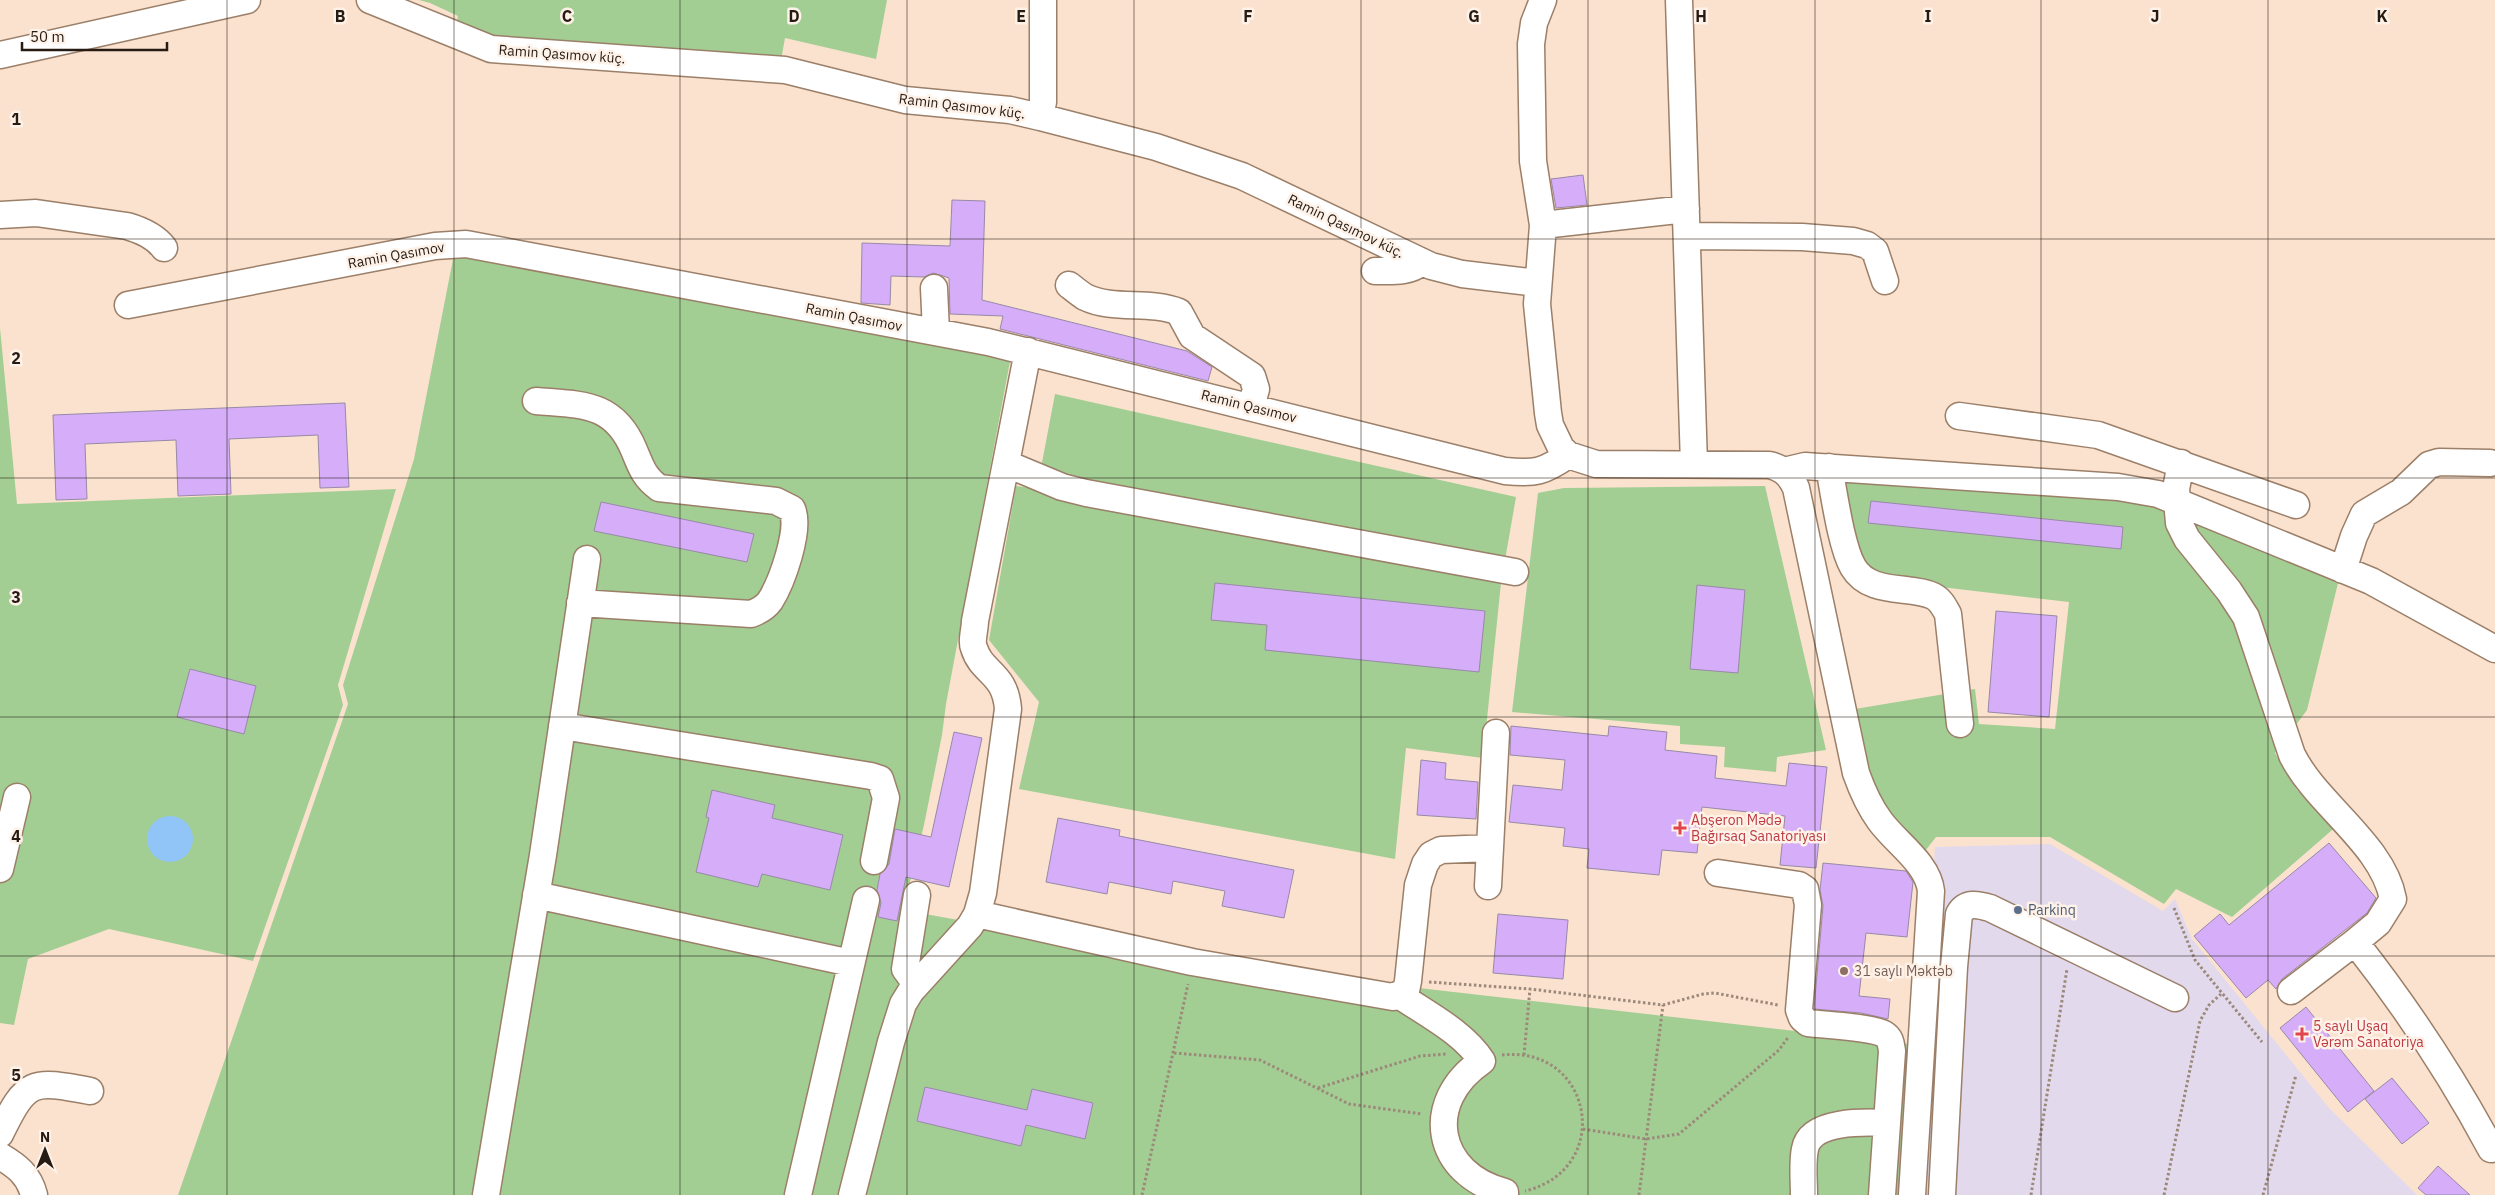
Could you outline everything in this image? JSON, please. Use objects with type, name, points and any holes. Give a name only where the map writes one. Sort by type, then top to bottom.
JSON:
[{"type":"street","points":[[0,55],[178,7],[247,0]]},
{"type":"street","name":"Ramin Qasımov küç.","points":[[370,0],[490,49],[775,68],[905,100],[1010,110],[1040,117],[1156,147],[1242,176],[1422,262],[1462,274],[1537,283]]},
{"type":"street","points":[[1040,117],[1043,102],[1043,0]]},
{"type":"street","points":[[1543,0],[1534,23],[1531,44],[1533,161],[1543,225],[1537,283],[1538,325],[1548,413],[1555,437],[1568,455],[1580,460],[1608,466],[1769,465],[1784,471],[1792,477],[1796,488],[1848,740],[1863,790],[1880,822],[1923,870],[1930,881],[1931,891],[1912,1195]]},
{"type":"street","points":[[1679,0],[1694,464]]},
{"type":"street","points":[[1543,225],[1686,209]]},
{"type":"street","points":[[0,215],[36,213],[127,226],[140,230],[159,241],[164,248]]},
{"type":"street","points":[[1687,236],[1802,237],[1853,241],[1867,245],[1875,251],[1885,281]]},
{"type":"street","name":"Ramin Qasımov","points":[[128,305],[435,246],[466,244],[1028,351],[1506,471],[1540,472],[1568,455]]},
{"type":"street","points":[[1375,271],[1404,271],[1414,269],[1422,262]]},
{"type":"street","points":[[1069,285],[1085,297],[1101,302],[1151,305],[1179,312],[1192,336],[1252,376],[1256,389],[1251,407]]},
{"type":"street","points":[[934,288],[936,332]]},
{"type":"street","points":[[852,1195],[891,1042],[903,1004],[916,984],[970,926],[977,914],[982,893],[1008,709],[1003,687],[997,677],[978,658],[973,646],[975,620],[1028,351]]},
{"type":"street","points":[[536,401],[586,406],[614,418],[629,438],[647,480],[659,488],[776,501],[792,509],[796,517],[796,528],[788,558],[770,601],[760,611],[751,614],[580,603]]},
{"type":"street","points":[[1959,416],[2098,435],[2296,505]]},
{"type":"street","points":[[2344,570],[2356,529],[2364,514],[2401,492],[2429,465],[2439,462],[2490,463]]},
{"type":"street","points":[[2181,463],[2175,502],[2179,524],[2187,539],[2229,591],[2246,617],[2292,755],[2299,769],[2352,829],[2383,871],[2391,889],[2393,899],[2378,922],[2291,991]]},
{"type":"street","points":[[1007,464],[1062,487],[1086,493],[1515,572]]},
{"type":"street","points":[[1784,471],[1804,466],[1829,467],[2118,487],[2158,494],[2344,570],[2399,595],[2495,649]]},
{"type":"street","points":[[1829,467],[1848,555],[1854,569],[1867,581],[1883,587],[1933,596],[1942,603],[1948,614],[1960,724]]},
{"type":"street","points":[[486,1195],[536,896],[587,559]]},
{"type":"street","points":[[562,726],[880,779],[886,798],[874,861]]},
{"type":"street","points":[[1488,886],[1496,733]]},
{"type":"street","points":[[0,869],[17,797]]},
{"type":"street","points":[[1404,988],[1418,884],[1424,864],[1431,856],[1441,850],[1490,848]]},
{"type":"street","points":[[1718,873],[1799,886],[1804,889],[1808,905],[1801,1014],[1808,1024],[1874,1031],[1884,1034],[1890,1040],[1892,1052],[1882,1195]]},
{"type":"street","points":[[536,896],[851,964]]},
{"type":"street","points":[[916,896],[905,969],[916,984]]},
{"type":"street","points":[[798,1195],[866,900]]},
{"type":"street","points":[[1942,1195],[1954,967],[1959,914],[1963,908],[1971,905],[1982,906],[2070,946],[2175,998]]},
{"type":"street","points":[[977,914],[1192,962],[1382,997],[1404,988]]},
{"type":"street","points":[[2354,942],[2395,993],[2441,1061],[2491,1150]]},
{"type":"street","points":[[1404,988],[1460,1036],[1479,1057],[1456,1085],[1448,1100],[1444,1118],[1445,1135],[1450,1152],[1460,1167],[1472,1179],[1488,1188],[1505,1194]]},
{"type":"street","points":[[0,1134],[14,1105],[25,1092],[38,1086],[52,1084],[90,1091]]},
{"type":"street","points":[[1804,1195],[1805,1148],[1809,1139],[1818,1131],[1847,1123],[1887,1123]]},
{"type":"street","points":[[0,1156],[20,1168],[28,1178],[34,1195]]},
{"type":"path","points":[[2174,908],[2195,960],[2262,1042]]},
{"type":"path","points":[[2031,1195],[2070,946]]},
{"type":"path","points":[[1142,1195],[1192,962]]},
{"type":"path","points":[[1404,988],[1530,989],[1662,1005],[1703,994],[1715,993],[1801,1014],[1779,1050],[1678,1134],[1646,1139],[1583,1130]]},
{"type":"path","points":[[1524,1055],[1530,989]]},
{"type":"path","points":[[2164,1195],[2200,1021],[2209,1005],[2221,994]]},
{"type":"path","points":[[1639,1195],[1662,1005]]},
{"type":"path","points":[[1174,1053],[1260,1060],[1349,1104],[1444,1118]]},
{"type":"path","points":[[1318,1088],[1420,1056],[1479,1057],[1515,1053],[1548,1063],[1562,1073],[1573,1087],[1580,1102],[1583,1130],[1577,1153],[1567,1168],[1554,1180],[1531,1190],[1505,1194]]},
{"type":"path","points":[[2263,1195],[2296,1075]]},
{"type":"shaded area","points":[[2050,844],[2163,911],[2175,899],[2192,939],[2330,1109],[2417,1195],[1922,1195],[1940,868],[1934,863],[1935,847]]},
{"type":"green space","points":[[419,0],[887,0],[876,59],[785,38],[781,60],[489,38],[456,26],[458,16]]},
{"type":"green space","points":[[454,254],[1011,356],[946,704],[942,735],[924,825],[903,910],[1192,962],[1909,1044],[1900,1195],[178,1195],[348,704],[343,685],[414,459]]},
{"type":"green space","points":[[0,328],[17,504],[396,489],[338,685],[343,705],[253,961],[109,929],[28,959],[14,1025],[0,1023]]},
{"type":"green space","points":[[1055,394],[1516,497],[1501,583],[1483,758],[1406,748],[1395,859],[1019,789],[1039,702],[989,640],[1016,486],[1037,489]]},
{"type":"green space","points":[[1841,476],[2145,498],[2339,579],[2307,710],[2275,753],[2297,790],[2339,824],[2232,917],[2176,889],[2164,904],[2050,837],[1936,837],[1922,855],[1878,804],[1866,775],[1855,709],[1975,689],[1979,724],[2055,729],[2069,602],[1890,581],[1869,569],[1857,555]]},
{"type":"green space","points":[[1765,486],[1826,750],[1777,757],[1776,772],[1724,767],[1725,747],[1680,744],[1680,726],[1512,712],[1538,493],[1564,488]]},
{"type":"water","points":[[170,816],[183,820],[189,826],[193,839],[189,852],[183,858],[170,862],[157,858],[151,852],[147,839],[151,826],[157,820]]},
{"type":"building","points":[[1583,175],[1587,205],[1556,208],[1551,179]]},
{"type":"building","points":[[952,200],[985,201],[982,300],[1187,351],[1212,367],[1208,381],[1000,329],[1003,316],[950,314],[949,278],[933,273],[924,277],[891,276],[890,305],[861,303],[862,243],[950,246]]},
{"type":"building","points":[[345,403],[349,487],[320,488],[318,435],[229,439],[231,494],[178,496],[176,440],[85,444],[87,499],[56,500],[53,415]]},
{"type":"building","points":[[1871,501],[2123,527],[2121,549],[1868,523]]},
{"type":"building","points":[[601,502],[754,534],[747,562],[594,531]]},
{"type":"building","points":[[1215,583],[1485,611],[1479,672],[1265,650],[1267,625],[1211,620]]},
{"type":"building","points":[[1697,585],[1745,590],[1738,673],[1690,669]]},
{"type":"building","points":[[1996,611],[2057,616],[2049,717],[1988,712]]},
{"type":"building","points":[[190,669],[256,686],[244,734],[177,717]]},
{"type":"building","points":[[1511,726],[1608,736],[1609,726],[1667,732],[1665,750],[1717,756],[1715,778],[1786,786],[1789,763],[1827,767],[1816,868],[1780,865],[1785,816],[1702,807],[1697,853],[1662,850],[1659,875],[1587,868],[1589,849],[1563,846],[1565,828],[1509,822],[1513,785],[1562,790],[1565,760],[1510,755]]},
{"type":"building","points":[[954,732],[982,738],[949,887],[906,877],[897,921],[878,917],[881,903],[877,890],[880,874],[889,864],[895,829],[931,837]]},
{"type":"building","points":[[1421,760],[1446,763],[1445,779],[1478,782],[1476,819],[1417,815]]},
{"type":"building","points":[[712,790],[775,805],[772,818],[843,835],[830,890],[762,874],[758,887],[696,872],[709,818],[706,817]]},
{"type":"building","points":[[1058,818],[1120,830],[1119,836],[1294,870],[1284,918],[1222,906],[1225,891],[1173,881],[1171,894],[1109,882],[1107,894],[1046,882]]},
{"type":"building","points":[[2329,843],[2376,898],[2367,913],[2282,979],[2276,989],[2268,980],[2246,998],[2194,936],[2220,914],[2229,925]]},
{"type":"building","points":[[1823,863],[1906,871],[1913,882],[1907,937],[1866,933],[1859,996],[1890,999],[1888,1019],[1861,1013],[1814,1009],[1823,906],[1820,890]]},
{"type":"building","points":[[1498,914],[1568,920],[1563,979],[1493,973]]},
{"type":"building","points":[[2306,1007],[2374,1091],[2348,1112],[2280,1028]]},
{"type":"building","points":[[2392,1078],[2429,1123],[2402,1144],[2365,1099]]},
{"type":"building","points":[[925,1087],[1027,1110],[1032,1089],[1093,1103],[1085,1139],[1026,1125],[1021,1146],[917,1121]]},
{"type":"building","points":[[2438,1166],[2470,1195],[2426,1195],[2418,1188]]},
{"type":"place","name":"Abşeron Mədə Bağırsaq Sanatoriyası","points":[[1680,828]]},
{"type":"place","name":"Parkinq","points":[[2018,910]]},
{"type":"place","name":"31 saylı Məktəb","points":[[1844,971]]},
{"type":"place","name":"5 saylı Uşaq Vərəm Sanatoriya","points":[[2302,1034]]}]
